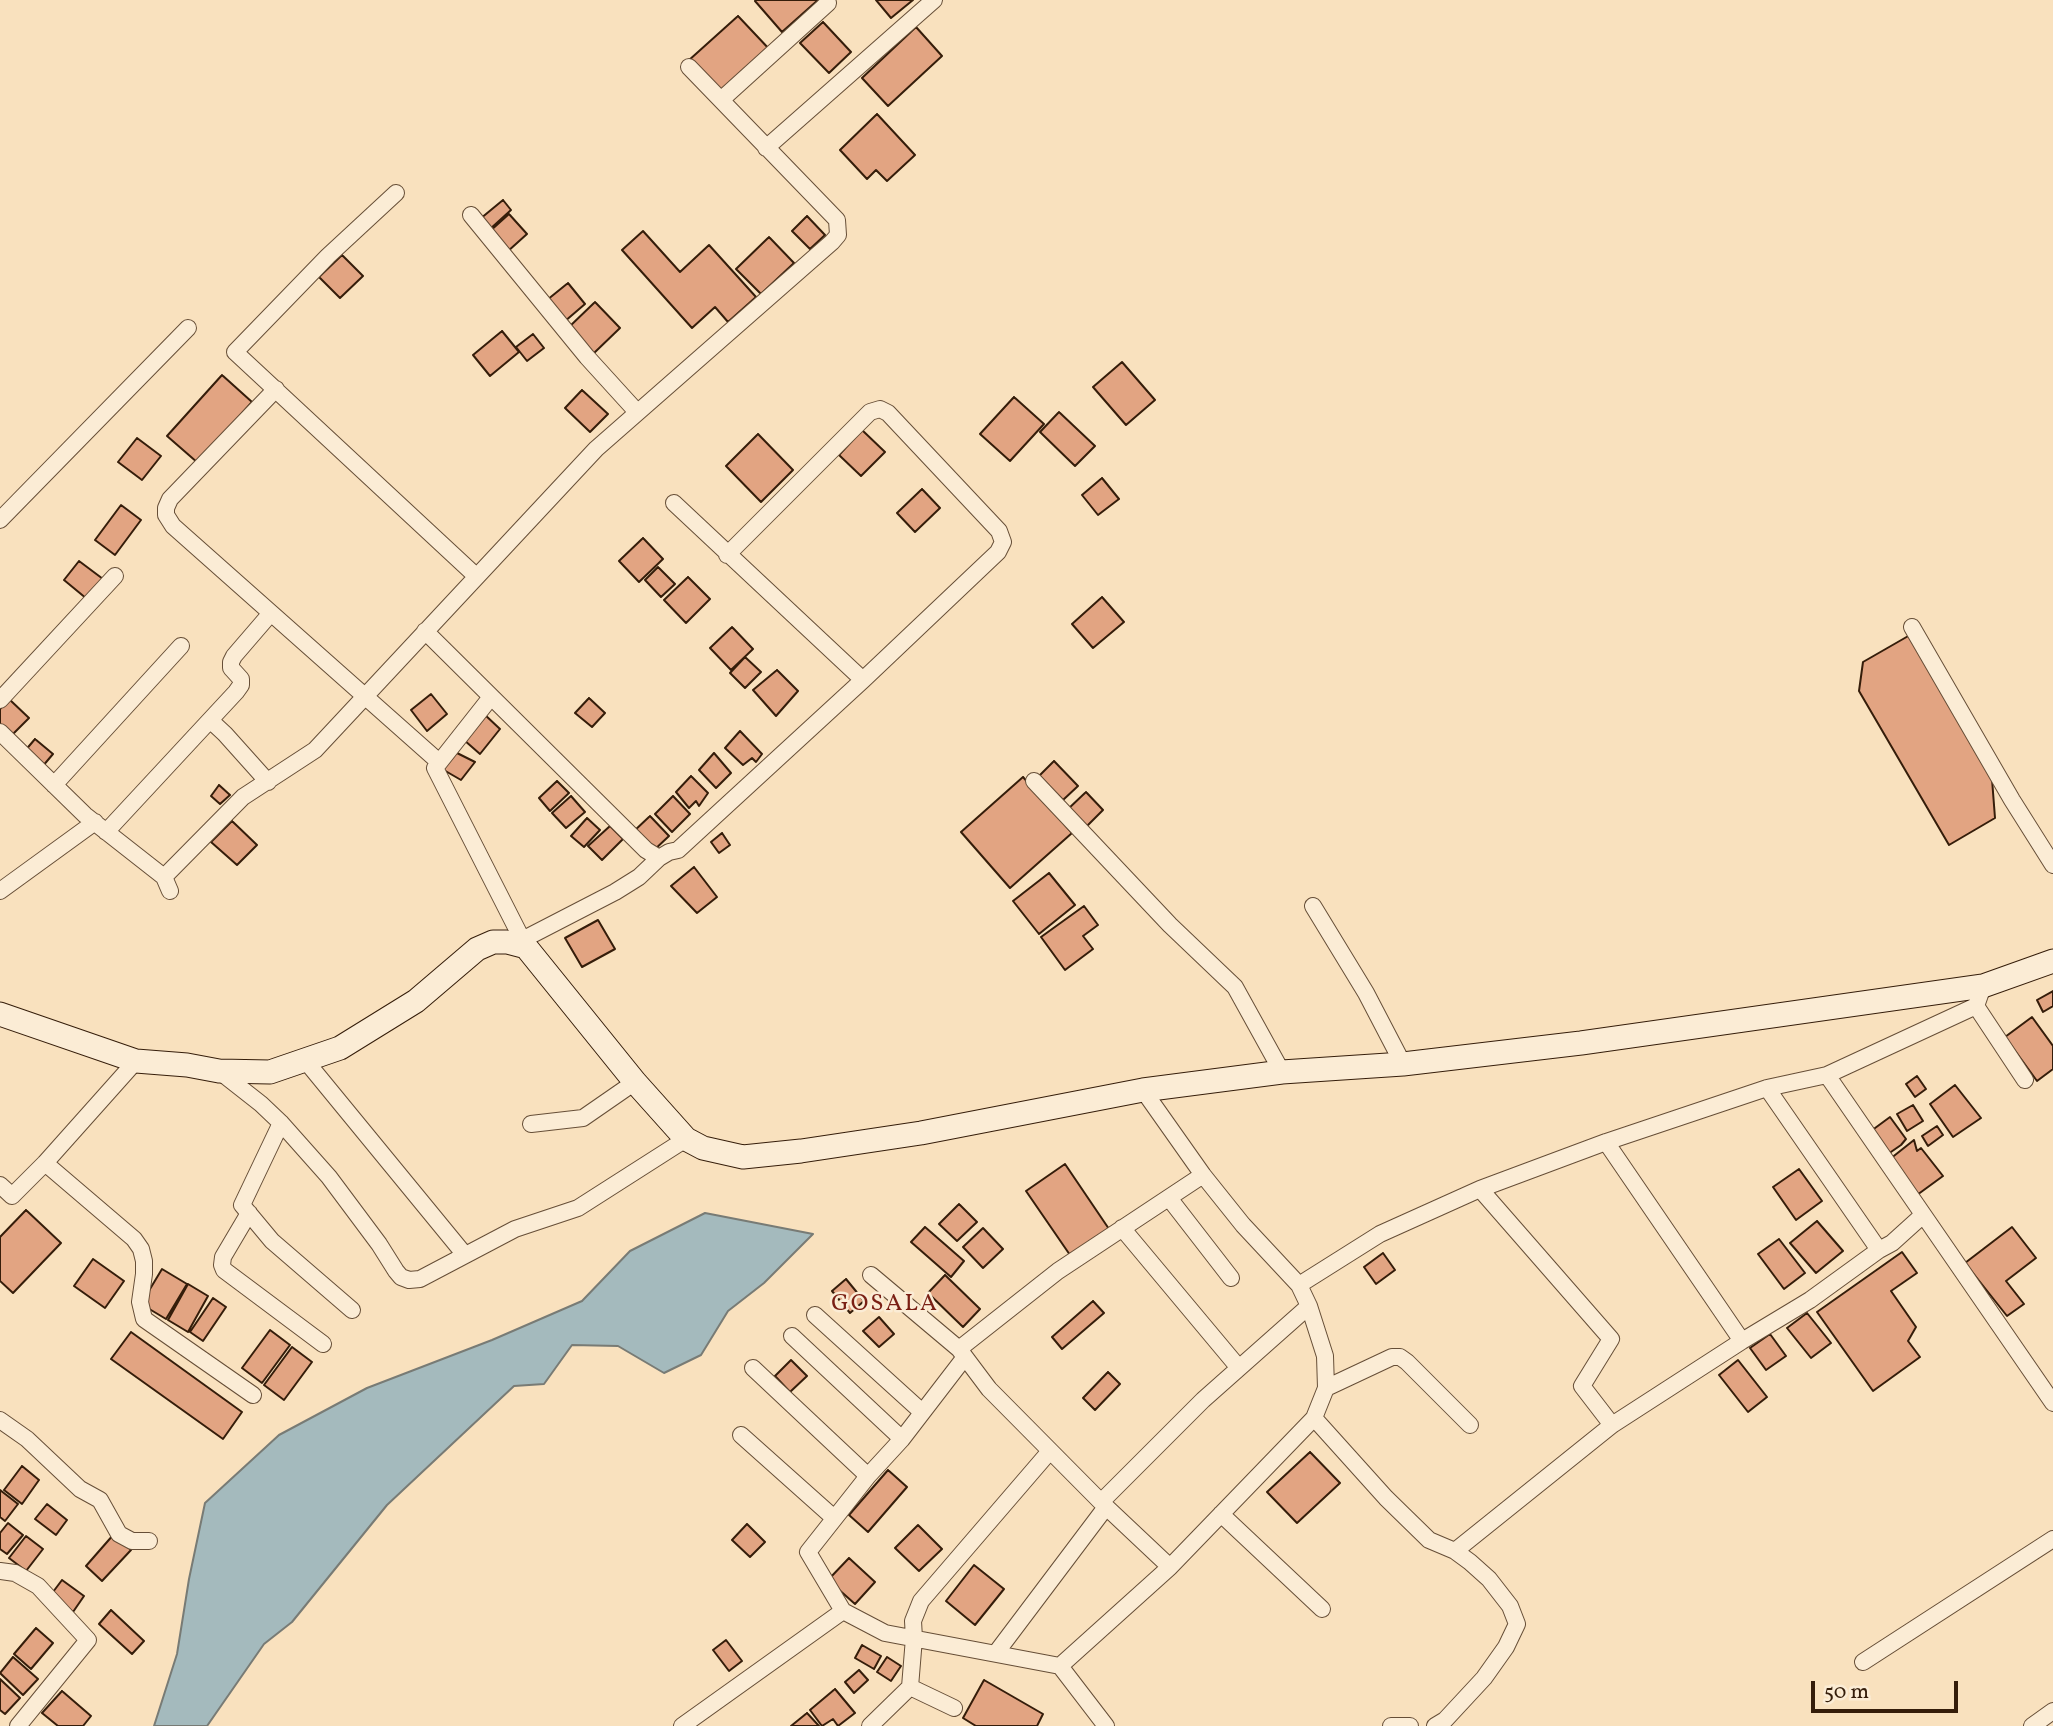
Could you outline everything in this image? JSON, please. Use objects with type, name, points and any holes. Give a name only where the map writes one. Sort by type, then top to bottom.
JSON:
[{"type":"main road","points":[[0,1014],[136,1061],[187,1065],[219,1071],[270,1072],[340,1048],[416,1001],[478,949],[493,942],[524,944],[635,1082],[686,1139],[703,1148],[743,1157],[921,1133],[1143,1090],[1282,1072],[1403,1063],[1979,996],[2053,961]]},
{"type":"street","points":[[766,148],[934,0]]},
{"type":"street","points":[[721,100],[828,3]]},
{"type":"street","points":[[0,732],[54,785],[167,884],[243,797],[315,750],[596,449],[838,235],[837,220],[689,67]]},
{"type":"street","points":[[396,193],[328,256],[235,352],[476,576]]},
{"type":"street","points":[[471,215],[587,357],[637,412]]},
{"type":"street","points":[[0,520],[188,328]]},
{"type":"street","points":[[276,389],[170,499],[166,515],[173,526],[439,762]]},
{"type":"street","points":[[491,698],[435,768],[524,944],[639,877],[659,858],[678,850],[863,680],[998,552],[1003,542],[999,531],[888,413],[880,409],[870,412],[727,555]]},
{"type":"street","points":[[674,503],[863,680]]},
{"type":"street","points":[[0,700],[115,576]]},
{"type":"street","points":[[0,891],[101,827],[211,721],[241,685],[241,679],[231,668],[234,656],[271,613]]},
{"type":"street","points":[[1912,627],[2012,800],[2053,865]]},
{"type":"street","points":[[425,631],[646,850],[659,858]]},
{"type":"street","points":[[54,785],[181,646]]},
{"type":"street","points":[[211,721],[268,782]]},
{"type":"street","points":[[1034,781],[1170,925],[1236,987],[1282,1072]]},
{"type":"street","points":[[1313,906],[1366,993],[1403,1063]]},
{"type":"street","points":[[1298,1285],[1380,1234],[1480,1189],[1606,1142],[1767,1088],[1828,1075],[1979,996],[2025,1080]]},
{"type":"street","points":[[305,1060],[465,1255]]},
{"type":"street","points":[[4,1196],[45,1163],[136,1061]]},
{"type":"street","points":[[219,1071],[281,1123],[329,1177],[401,1277],[409,1280],[420,1279],[515,1229],[578,1208],[686,1139]]},
{"type":"street","points":[[1828,1075],[2053,1403]]},
{"type":"street","points":[[531,1124],[583,1118],[635,1082]]},
{"type":"street","points":[[1767,1088],[1879,1250]]},
{"type":"street","points":[[1060,1666],[1170,1567],[1314,1418],[1326,1388],[1325,1356],[1298,1285],[1243,1225],[1203,1175],[1143,1090]]},
{"type":"street","points":[[281,1123],[242,1205],[272,1241],[352,1310]]},
{"type":"street","points":[[1606,1142],[1742,1340]]},
{"type":"street","points":[[45,1163],[134,1239],[141,1249],[144,1273],[140,1302],[144,1319],[253,1395]]},
{"type":"street","points":[[1106,1726],[1060,1666],[885,1633],[843,1611],[808,1552],[868,1476],[902,1439],[962,1353],[1058,1271],[1203,1175]]},
{"type":"street","points":[[1480,1189],[1611,1339],[1582,1387],[1612,1425]]},
{"type":"street","points":[[1169,1198],[1231,1278]]},
{"type":"street","points":[[249,1213],[223,1257],[222,1265],[323,1344]]},
{"type":"street","points":[[1455,1551],[1612,1425],[1742,1340],[1810,1300],[1892,1243],[1923,1215]]},
{"type":"street","points":[[1122,1228],[1239,1368]]},
{"type":"street","points":[[871,1275],[962,1353],[989,1389],[1170,1567]]},
{"type":"street","points":[[996,1653],[1103,1504],[1203,1400],[1308,1306]]},
{"type":"street","points":[[815,1315],[922,1412]]},
{"type":"street","points":[[792,1336],[902,1439]]},
{"type":"street","points":[[1326,1388],[1392,1357],[1400,1357],[1470,1425]]},
{"type":"street","points":[[753,1368],[868,1476]]},
{"type":"street","points":[[1314,1418],[1429,1540],[1455,1551],[1489,1579],[1510,1606],[1517,1625],[1506,1647],[1484,1678],[1445,1720],[1434,1726]]},
{"type":"street","points":[[0,1420],[27,1439],[80,1489],[100,1500],[118,1534],[132,1541],[149,1541]]},
{"type":"street","points":[[741,1435],[834,1518]]},
{"type":"street","points":[[870,1726],[910,1687],[913,1621],[921,1601],[1050,1451]]},
{"type":"street","points":[[1221,1514],[1322,1609]]},
{"type":"street","points":[[1863,1662],[2053,1539]]},
{"type":"street","points":[[0,1571],[15,1573],[38,1587],[88,1640],[18,1726]]},
{"type":"street","points":[[682,1726],[843,1611]]},
{"type":"street","points":[[910,1687],[954,1708]]},
{"type":"street","points":[[2032,1726],[2053,1711]]},
{"type":"street","points":[[1391,1726],[1410,1726]]},
{"type":"shaded area","points":[[705,1213],[813,1234],[764,1283],[728,1311],[701,1355],[664,1373],[618,1346],[572,1345],[544,1384],[514,1386],[387,1505],[292,1622],[264,1644],[207,1726],[154,1726],[177,1654],[205,1503],[279,1435],[367,1388],[492,1340],[582,1301],[630,1251]]},
{"type":"building","points":[[756,0],[818,0],[782,32]]},
{"type":"building","points":[[876,0],[913,0],[891,18]]},
{"type":"building","points":[[738,16],[771,51],[720,96],[688,61]]},
{"type":"building","points":[[823,22],[851,52],[829,73],[800,43]]},
{"type":"building","points":[[916,27],[942,56],[888,106],[862,78]]},
{"type":"building","points":[[877,114],[915,155],[887,181],[876,170],[867,179],[840,150]]},
{"type":"building","points":[[503,200],[511,210],[489,230],[480,219]]},
{"type":"building","points":[[509,214],[527,234],[507,252],[489,232]]},
{"type":"building","points":[[807,216],[825,235],[810,249],[792,231]]},
{"type":"building","points":[[643,231],[680,272],[709,245],[756,297],[728,322],[715,307],[692,328],[622,250]]},
{"type":"building","points":[[769,237],[794,263],[761,294],[736,269]]},
{"type":"building","points":[[342,255],[363,276],[340,298],[319,277]]},
{"type":"building","points":[[568,283],[585,304],[564,322],[547,300]]},
{"type":"building","points":[[595,302],[620,328],[593,354],[568,328]]},
{"type":"building","points":[[502,331],[519,352],[490,376],[473,355]]},
{"type":"building","points":[[533,334],[544,348],[527,361],[516,347]]},
{"type":"building","points":[[1122,362],[1155,400],[1126,425],[1093,387]]},
{"type":"building","points":[[222,375],[252,402],[198,463],[167,436]]},
{"type":"building","points":[[582,390],[608,414],[590,432],[565,408]]},
{"type":"building","points":[[1014,397],[1044,424],[1010,461],[980,434]]},
{"type":"building","points":[[1059,412],[1095,446],[1075,466],[1040,432]]},
{"type":"building","points":[[862,430],[885,452],[861,476],[839,455]]},
{"type":"building","points":[[758,434],[793,470],[761,502],[726,466]]},
{"type":"building","points":[[137,438],[161,456],[142,480],[118,462]]},
{"type":"building","points":[[1102,478],[1119,499],[1098,515],[1082,495]]},
{"type":"building","points":[[922,489],[940,508],[915,532],[897,513]]},
{"type":"building","points":[[121,505],[141,520],[115,555],[95,540]]},
{"type":"building","points":[[643,538],[663,559],[639,582],[619,561]]},
{"type":"building","points":[[79,561],[103,579],[87,599],[64,580]]},
{"type":"building","points":[[658,567],[675,584],[661,597],[645,580]]},
{"type":"building","points":[[688,577],[710,599],[686,623],[664,600]]},
{"type":"building","points":[[1102,597],[1124,622],[1093,648],[1072,624]]},
{"type":"building","points":[[732,627],[753,649],[731,670],[710,648]]},
{"type":"building","points":[[1910,635],[1992,779],[1995,818],[1949,845],[1859,691],[1863,662]]},
{"type":"building","points":[[745,657],[761,672],[745,688],[730,673]]},
{"type":"building","points":[[777,670],[798,691],[776,716],[753,690]]},
{"type":"building","points":[[431,694],[447,714],[427,731],[411,710]]},
{"type":"building","points":[[589,698],[605,713],[592,727],[575,713]]},
{"type":"building","points":[[9,699],[29,718],[11,736],[0,726],[0,709]]},
{"type":"building","points":[[484,714],[500,729],[480,754],[464,740]]},
{"type":"building","points":[[740,731],[762,754],[756,762],[752,758],[743,765],[725,748]]},
{"type":"building","points":[[35,739],[53,754],[42,767],[24,752]]},
{"type":"building","points":[[455,752],[475,762],[461,780],[442,769]]},
{"type":"building","points":[[714,753],[731,773],[716,788],[699,770]]},
{"type":"building","points":[[1054,761],[1078,786],[1063,800],[1039,776]]},
{"type":"building","points":[[691,776],[708,793],[699,806],[696,801],[689,808],[676,792]]},
{"type":"building","points":[[1023,777],[1072,833],[1010,888],[961,832]]},
{"type":"building","points":[[557,781],[569,793],[550,811],[539,798]]},
{"type":"building","points":[[219,785],[230,795],[220,804],[211,796]]},
{"type":"building","points":[[1086,792],[1103,810],[1085,828],[1067,810]]},
{"type":"building","points":[[571,796],[585,812],[566,828],[552,813]]},
{"type":"building","points":[[673,796],[690,814],[672,832],[655,814]]},
{"type":"building","points":[[650,816],[669,836],[652,852],[633,832]]},
{"type":"building","points":[[587,818],[600,830],[584,847],[571,836]]},
{"type":"building","points":[[232,821],[257,845],[237,865],[211,842]]},
{"type":"building","points":[[610,826],[623,839],[602,860],[588,846]]},
{"type":"building","points":[[722,833],[730,845],[719,853],[711,842]]},
{"type":"building","points":[[694,867],[717,897],[697,913],[671,886]]},
{"type":"building","points":[[1049,873],[1075,905],[1039,934],[1013,901]]},
{"type":"building","points":[[1084,906],[1098,925],[1083,936],[1093,949],[1065,970],[1041,937]]},
{"type":"building","points":[[598,920],[615,949],[582,967],[565,938]]},
{"type":"building","points":[[2053,991],[2053,1006],[2043,1012],[2037,1000]]},
{"type":"building","points":[[2032,1017],[2053,1046],[2053,1069],[2037,1081],[2005,1037]]},
{"type":"building","points":[[1917,1076],[1926,1089],[1915,1097],[1906,1084]]},
{"type":"building","points":[[1955,1085],[1981,1118],[1953,1137],[1930,1104]]},
{"type":"building","points":[[1913,1105],[1923,1121],[1907,1131],[1897,1114]]},
{"type":"building","points":[[1890,1117],[1906,1139],[1888,1154],[1871,1131]]},
{"type":"building","points":[[1937,1126],[1943,1135],[1928,1146],[1922,1136]]},
{"type":"building","points":[[1914,1140],[1917,1151],[1921,1148],[1943,1176],[1917,1195],[1890,1159]]},
{"type":"building","points":[[1065,1164],[1109,1229],[1070,1255],[1026,1191]]},
{"type":"building","points":[[1799,1169],[1822,1201],[1796,1220],[1773,1187]]},
{"type":"building","points":[[959,1204],[977,1222],[957,1241],[939,1224]]},
{"type":"building","points":[[26,1210],[61,1243],[13,1293],[0,1281],[0,1237]]},
{"type":"building","points":[[1817,1221],[1843,1251],[1816,1273],[1790,1243]]},
{"type":"building","points":[[925,1227],[964,1261],[951,1277],[911,1242]]},
{"type":"building","points":[[2012,1227],[2036,1258],[2006,1281],[2024,1304],[2007,1316],[1965,1263]]},
{"type":"building","points":[[983,1228],[1003,1249],[983,1268],[963,1247]]},
{"type":"building","points":[[1779,1239],[1805,1273],[1784,1289],[1758,1254]]},
{"type":"building","points":[[1902,1252],[1917,1273],[1891,1291],[1916,1327],[1908,1341],[1920,1357],[1873,1391],[1817,1312]]},
{"type":"building","points":[[1383,1253],[1395,1270],[1376,1284],[1364,1267]]},
{"type":"building","points":[[93,1259],[124,1281],[105,1308],[74,1286]]},
{"type":"building","points":[[162,1269],[187,1284],[166,1319],[141,1304]]},
{"type":"building","points":[[945,1275],[980,1309],[963,1327],[928,1293]]},
{"type":"building","points":[[846,1279],[864,1301],[850,1313],[832,1291]]},
{"type":"building","points":[[188,1284],[208,1296],[188,1332],[168,1320]]},
{"type":"building","points":[[213,1298],[226,1307],[203,1341],[190,1332]]},
{"type":"building","points":[[1093,1301],[1104,1313],[1062,1349],[1052,1337]]},
{"type":"building","points":[[1807,1313],[1831,1343],[1811,1358],[1787,1328]]},
{"type":"building","points":[[879,1317],[894,1334],[879,1347],[863,1331]]},
{"type":"building","points":[[270,1330],[290,1345],[262,1383],[242,1368]]},
{"type":"building","points":[[131,1332],[242,1412],[223,1439],[111,1359]]},
{"type":"building","points":[[1770,1334],[1786,1356],[1766,1370],[1750,1348]]},
{"type":"building","points":[[292,1347],[312,1362],[284,1400],[264,1385]]},
{"type":"building","points":[[791,1360],[807,1376],[790,1392],[775,1376]]},
{"type":"building","points":[[1738,1360],[1767,1397],[1748,1412],[1719,1375]]},
{"type":"building","points":[[1108,1372],[1120,1384],[1095,1410],[1083,1398]]},
{"type":"building","points":[[1310,1452],[1340,1483],[1297,1523],[1267,1492]]},
{"type":"building","points":[[22,1466],[39,1480],[22,1504],[4,1490]]},
{"type":"building","points":[[888,1470],[907,1487],[868,1532],[849,1515]]},
{"type":"building","points":[[0,1490],[18,1504],[5,1521],[0,1517]]},
{"type":"building","points":[[47,1504],[67,1520],[56,1535],[35,1519]]},
{"type":"building","points":[[8,1523],[23,1535],[7,1554],[0,1549],[0,1533]]},
{"type":"building","points":[[747,1524],[765,1542],[750,1557],[732,1540]]},
{"type":"building","points":[[918,1525],[942,1549],[919,1571],[895,1548]]},
{"type":"building","points":[[114,1534],[131,1550],[102,1581],[86,1566]]},
{"type":"building","points":[[26,1536],[43,1549],[26,1571],[9,1558]]},
{"type":"building","points":[[849,1558],[875,1582],[855,1604],[828,1580]]},
{"type":"building","points":[[974,1565],[1004,1589],[975,1625],[946,1601]]},
{"type":"building","points":[[62,1580],[84,1596],[73,1612],[50,1596]]},
{"type":"building","points":[[111,1610],[144,1641],[132,1654],[99,1624]]},
{"type":"building","points":[[36,1628],[53,1643],[31,1669],[14,1654]]},
{"type":"building","points":[[726,1640],[742,1661],[729,1671],[713,1650]]},
{"type":"building","points":[[862,1645],[881,1656],[874,1669],[855,1658]]},
{"type":"building","points":[[13,1657],[38,1679],[23,1695],[0,1673]]},
{"type":"building","points":[[887,1657],[901,1666],[891,1681],[877,1672]]},
{"type":"building","points":[[859,1670],[868,1680],[854,1693],[845,1682]]},
{"type":"building","points":[[0,1679],[20,1698],[5,1714],[0,1710]]},
{"type":"building","points":[[984,1680],[1043,1714],[1037,1726],[976,1726],[963,1718]]},
{"type":"building","points":[[835,1689],[855,1713],[838,1726],[833,1719],[822,1726],[810,1710]]},
{"type":"building","points":[[62,1691],[91,1716],[83,1726],[58,1726],[42,1713]]},
{"type":"building","points":[[807,1713],[819,1726],[791,1726]]},
{"type":"district","name":"GOSALA","points":[[885,1306]]}]
